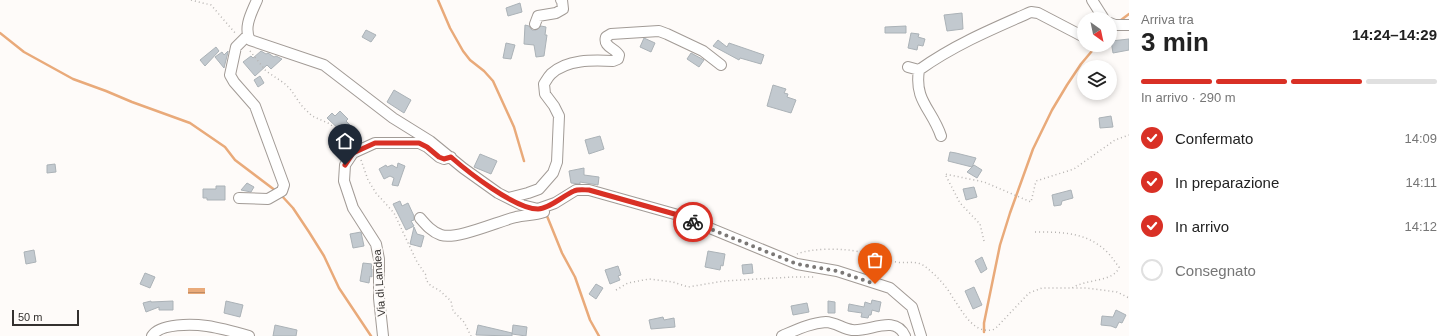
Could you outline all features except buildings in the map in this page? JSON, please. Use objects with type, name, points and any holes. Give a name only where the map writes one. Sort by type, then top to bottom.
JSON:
[{"type":"street","points":[[238,198],[268,199],[282,191],[284,185],[255,106],[230,76],[236,47],[244,38],[247,25],[257,0]]},
{"type":"street","points":[[535,24],[538,16],[556,13],[563,9],[561,0]]},
{"type":"street","points":[[1092,0],[1100,12]]},
{"type":"street","points":[[941,136],[937,123],[920,97],[917,82],[919,70],[940,55],[974,37],[1031,12],[1038,13],[1077,33]]},
{"type":"street","points":[[1117,25],[1129,25]]},
{"type":"street","points":[[509,198],[539,189],[553,173],[557,162],[559,116],[545,94],[544,84],[551,74],[560,67],[582,61],[613,61],[618,59],[619,55],[616,51],[607,45],[605,40],[606,37],[611,34],[659,31],[703,51],[721,65]]},
{"type":"street","points":[[244,38],[324,65],[393,118],[430,141],[463,168],[498,193],[522,205],[538,209],[551,204],[576,190],[589,190],[678,215],[797,264],[837,271],[890,288],[912,308],[921,336]]},
{"type":"street","points":[[908,67],[919,70]]},
{"type":"street","name":"Via di Landea","points":[[383,336],[379,298],[379,259],[376,244],[354,208],[344,181],[345,165],[353,153],[375,143],[419,143],[427,147],[439,157],[444,159],[451,157]]},
{"type":"street","points":[[420,218],[432,230],[442,235],[451,236],[528,214],[543,213],[551,204]]},
{"type":"street","points":[[782,336],[801,328],[827,322],[852,330],[891,324],[902,330],[905,336]]},
{"type":"street","points":[[152,336],[160,329],[168,326],[206,325],[249,336]]},
{"type":"path","points":[[191,0],[211,5],[244,38],[266,71],[284,83],[291,90],[301,105],[312,116],[330,124],[358,151],[368,180],[376,193],[394,213],[417,262],[426,275],[426,280],[430,286],[439,290],[450,301],[453,311],[464,322],[471,336]]},
{"type":"path","points":[[984,241],[980,224],[960,203],[945,174],[984,182],[1031,202],[1036,181],[1074,169],[1115,140],[1129,135]]},
{"type":"path","points":[[1035,232],[1056,232],[1084,236],[1108,253],[1119,267],[1118,271],[1113,276],[1078,284],[1072,288]]},
{"type":"path","points":[[787,260],[800,253],[829,249],[859,251],[896,262],[915,261],[926,267],[937,278],[953,297],[967,321],[979,332]]},
{"type":"path","points":[[616,290],[628,283],[649,279],[673,282],[688,287],[724,281],[792,277],[820,278]]},
{"type":"path","points":[[984,333],[990,333],[995,329],[1029,293],[1042,288],[1086,288],[1117,292],[1129,298]]},
{"type":"shaded area","points":[[188,288],[205,288],[205,294],[188,294]]},
{"type":"waterway","points":[[438,0],[450,28],[463,51],[470,60],[484,71],[493,81],[514,127],[524,161]]},
{"type":"waterway","points":[[1121,20],[1129,14]]},
{"type":"waterway","points":[[0,33],[24,52],[73,79],[190,123],[225,147],[235,160],[276,191]]},
{"type":"waterway","points":[[984,332],[984,323],[1000,245],[1033,149],[1052,110],[1081,64],[1091,52]]},
{"type":"waterway","points":[[281,195],[293,208],[309,232],[324,256],[339,288],[371,336]]},
{"type":"waterway","points":[[547,216],[562,253],[575,277],[590,320],[599,336]]},
{"type":"way so far","points":[[693,222],[797,264],[837,271],[875,284]]},
{"type":"route","points":[[345,165],[353,153],[375,143],[419,143],[427,147],[439,157],[444,159],[451,157],[463,168],[498,193],[522,205],[538,209],[555,203],[576,190],[589,190],[678,215],[693,222]]}]
